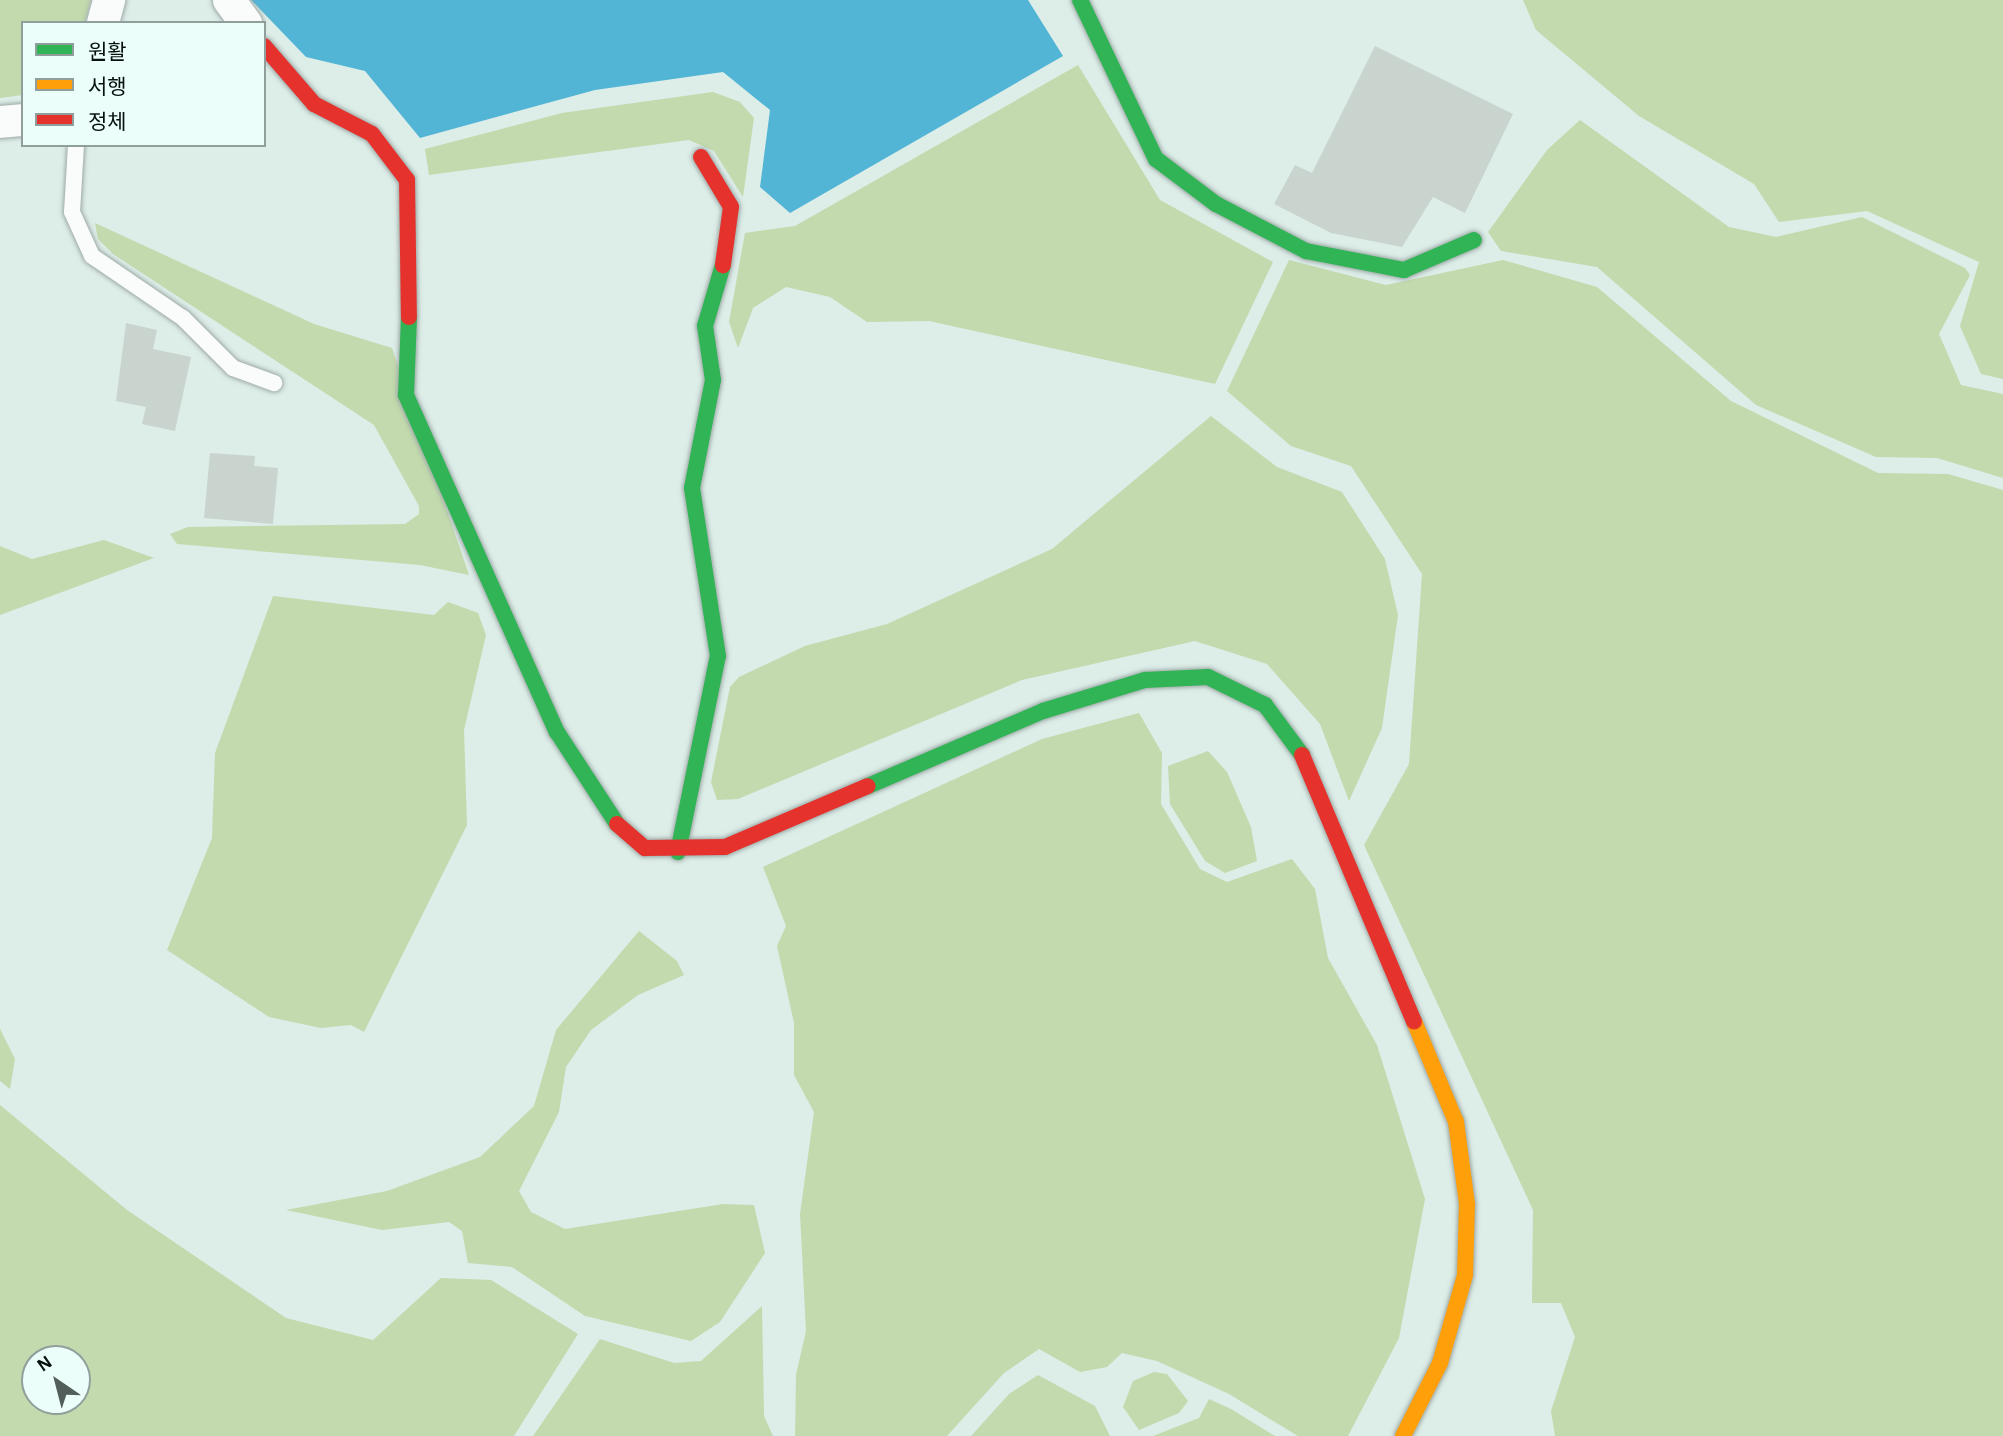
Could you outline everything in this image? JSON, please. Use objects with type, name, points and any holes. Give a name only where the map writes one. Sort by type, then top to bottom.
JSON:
[{"type":"street","points":[[104,21],[109,0]]},
{"type":"street","points":[[229,0],[245,21]]},
{"type":"street","points":[[1080,0],[1156,159],[1216,204],[1306,251],[1404,270],[1474,240]]},
{"type":"street","points":[[266,48],[314,104],[372,134],[407,180],[412,218],[406,395],[557,732],[620,827],[645,848],[678,852],[725,847],[1043,711],[1145,680],[1208,677],[1265,705],[1298,747],[1456,1122],[1467,1204],[1465,1275],[1440,1363],[1404,1436]]},
{"type":"street","points":[[0,122],[21,120]]},
{"type":"street","points":[[678,852],[718,656],[692,488],[713,380],[705,326],[731,239],[731,207],[701,157]]},
{"type":"lane","points":[[76,147],[72,212],[92,256],[183,318],[233,368],[274,383]]},
{"type":"green space","points":[[0,0],[91,0],[86,21],[21,21],[21,95],[0,98]]},
{"type":"green space","points":[[1523,0],[2003,0],[2003,379],[1981,374],[1960,326],[1979,262],[1867,211],[1779,222],[1754,184],[1639,116],[1536,30]]},
{"type":"green space","points":[[1078,65],[1160,200],[1273,262],[1215,384],[929,321],[867,322],[830,297],[786,287],[753,308],[738,348],[729,322],[745,233],[795,226]]},
{"type":"green space","points":[[713,92],[740,102],[754,118],[743,197],[714,151],[689,140],[429,175],[425,149],[562,113]]},
{"type":"green space","points":[[1580,120],[1729,227],[1776,237],[1862,217],[1965,268],[1970,275],[1939,334],[1961,385],[2003,394],[2003,478],[1937,458],[1876,457],[1756,405],[1597,267],[1501,251],[1488,232],[1547,150]]},
{"type":"green space","points":[[95,223],[314,324],[392,348],[469,575],[420,565],[177,544],[170,534],[188,527],[405,524],[419,514],[419,506],[374,425],[113,254],[98,239]]},
{"type":"green space","points":[[1289,260],[1386,285],[1503,260],[1597,287],[1731,401],[1878,473],[1948,474],[2003,490],[2003,1436],[1555,1436],[1551,1411],[1575,1337],[1561,1303],[1532,1303],[1533,1210],[1364,845],[1409,764],[1422,574],[1351,466],[1291,446],[1227,391]]},
{"type":"green space","points":[[1211,416],[1277,467],[1342,492],[1385,559],[1398,615],[1382,728],[1349,801],[1320,724],[1267,664],[1195,641],[1022,680],[738,799],[717,800],[711,782],[730,687],[739,677],[805,646],[887,624],[1052,549]]},
{"type":"green space","points":[[104,540],[154,558],[0,615],[0,546],[32,559]]},
{"type":"green space","points":[[273,596],[434,615],[448,602],[478,613],[486,635],[464,730],[467,825],[364,1032],[351,1025],[321,1028],[269,1017],[167,950],[212,838],[215,753]]},
{"type":"green space","points":[[1139,713],[1162,753],[1161,804],[1200,869],[1227,882],[1292,859],[1315,889],[1328,958],[1377,1045],[1425,1199],[1399,1338],[1348,1436],[1298,1436],[1229,1394],[1157,1361],[1122,1353],[1107,1367],[1080,1372],[1039,1349],[1004,1373],[947,1436],[795,1436],[796,1375],[806,1331],[800,1214],[814,1112],[794,1075],[794,1023],[777,946],[786,926],[763,867],[1042,739]]},
{"type":"green space","points":[[1208,751],[1227,772],[1251,827],[1257,861],[1225,873],[1205,861],[1170,804],[1168,766]]},
{"type":"green space","points":[[639,931],[677,961],[684,975],[638,995],[591,1030],[566,1067],[559,1112],[519,1191],[531,1212],[565,1229],[723,1204],[754,1205],[765,1253],[720,1322],[691,1341],[585,1316],[512,1267],[468,1263],[462,1231],[449,1222],[382,1230],[286,1210],[387,1191],[480,1157],[534,1106],[556,1030]]},
{"type":"green space","points":[[0,1029],[15,1059],[10,1089],[0,1081]]},
{"type":"green space","points":[[0,1105],[127,1210],[286,1318],[373,1340],[441,1278],[491,1280],[578,1334],[514,1436],[0,1436]]},
{"type":"green space","points":[[762,1306],[764,1416],[773,1436],[533,1436],[600,1339],[674,1363],[701,1361]]},
{"type":"green space","points":[[1154,1372],[1167,1374],[1188,1401],[1179,1413],[1139,1430],[1123,1407],[1133,1381]]},
{"type":"green space","points":[[1038,1375],[1095,1406],[1110,1436],[971,1436],[1009,1394]]},
{"type":"green space","points":[[1209,1399],[1275,1436],[1153,1436],[1199,1418]]},
{"type":"water","points":[[251,0],[1028,0],[1063,56],[790,213],[760,187],[770,110],[723,72],[595,90],[420,138],[365,71],[306,57]]},
{"type":"building","points":[[1375,46],[1513,114],[1465,213],[1433,197],[1402,247],[1331,233],[1274,204],[1295,165],[1312,173]]},
{"type":"building","points":[[126,323],[157,330],[153,349],[191,357],[175,431],[142,424],[146,407],[116,401]]},
{"type":"building","points":[[210,453],[255,456],[254,466],[278,468],[273,524],[204,518]]},
{"type":"traffic: fast","points":[[1080,0],[1156,159],[1216,204],[1306,251],[1404,270],[1474,240]]},
{"type":"traffic: fast","points":[[678,852],[718,656],[692,488],[713,380],[705,326],[723,265]]},
{"type":"traffic: fast","points":[[409,317],[406,395],[557,732],[617,824]]},
{"type":"traffic: fast","points":[[868,786],[1043,711],[1145,680],[1208,677],[1265,705],[1302,755]]},
{"type":"traffic: slow","points":[[1403,1436],[1440,1363],[1465,1275],[1467,1204],[1456,1122],[1414,1021]]},
{"type":"traffic: jam","points":[[266,48],[314,104],[372,134],[407,180],[409,317]]},
{"type":"traffic: jam","points":[[701,157],[731,207],[723,265]]},
{"type":"traffic: jam","points":[[1302,755],[1414,1021]]},
{"type":"traffic: jam","points":[[617,824],[645,848],[725,847],[868,786]]}]
